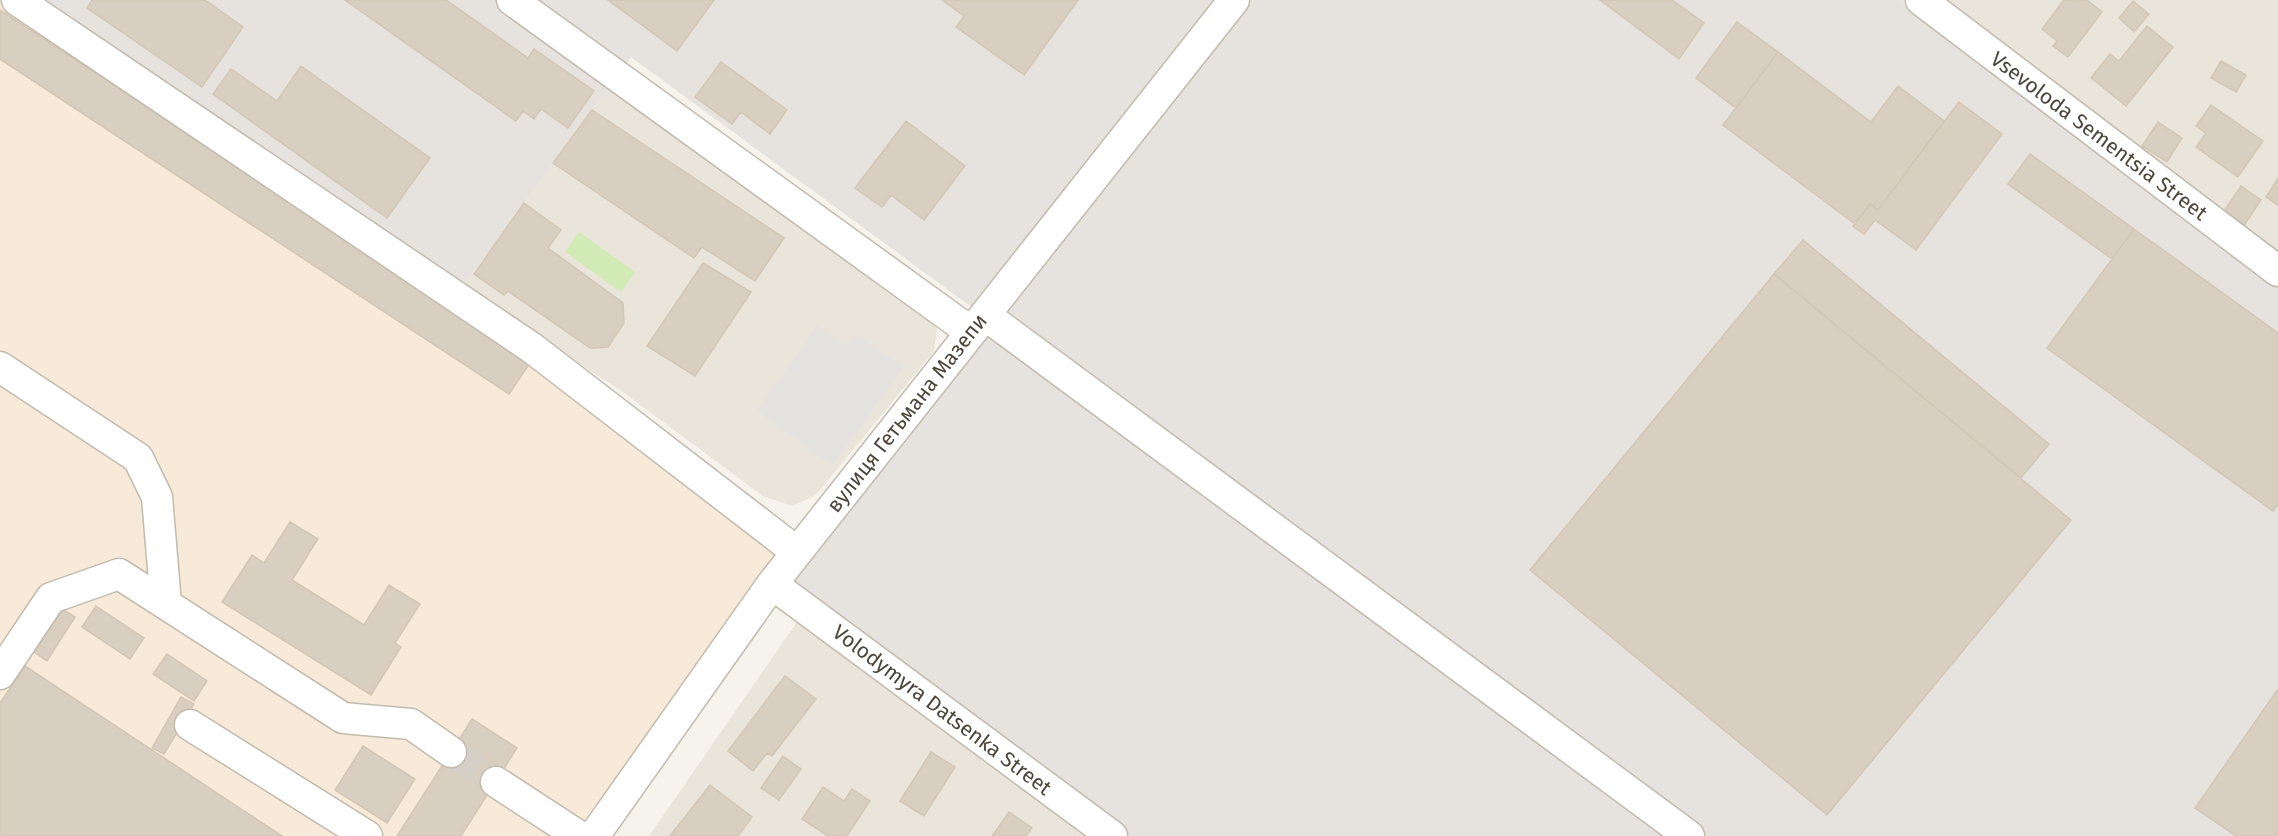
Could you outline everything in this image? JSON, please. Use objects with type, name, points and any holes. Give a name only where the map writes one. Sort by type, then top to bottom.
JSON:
[{"type":"street","points":[[18,0],[532,348],[797,552]]},
{"type":"street","points":[[512,0],[978,323],[1689,836]]},
{"type":"street","name":"вулиця Гетьмана Мазепи","points":[[594,836],[772,584],[1234,0]]},
{"type":"street","name":"Vsevoloda Sementsia Street","points":[[1921,0],[2278,271]]},
{"type":"street","points":[[0,367],[138,458],[157,497],[166,604]]},
{"type":"street","points":[[0,674],[51,598],[119,574],[343,718],[411,724],[451,752]]},
{"type":"street","name":"Volodymyra Datsenka Street","points":[[772,584],[1112,836]]},
{"type":"street","points":[[190,725],[367,836]]},
{"type":"street","points":[[496,782],[579,836]]},
{"type":"shaded area","points":[[47,0],[1900,0],[2278,286],[2278,836],[1112,836],[772,584],[984,314],[631,57],[462,288]]},
{"type":"shaded area","points":[[1900,0],[2278,0],[2278,286]]},
{"type":"shaded area","points":[[0,1],[532,348],[797,552],[594,836],[0,836]]},
{"type":"shaded area","points":[[609,87],[921,307],[937,328],[934,351],[816,495],[792,506],[763,496],[620,390],[462,288]]},
{"type":"shaded area","points":[[817,325],[845,346],[859,335],[904,367],[832,466],[757,411]]},
{"type":"shaded area","points":[[806,609],[1112,836],[649,836]]},
{"type":"green space","points":[[579,232],[635,272],[621,292],[565,252]]},
{"type":"building","points":[[92,0],[205,0],[243,27],[202,87],[87,8]]},
{"type":"building","points":[[345,0],[446,0],[528,58],[534,49],[594,91],[568,128],[541,109],[534,119],[523,111],[516,121]]},
{"type":"building","points":[[608,0],[714,0],[677,51]]},
{"type":"building","points":[[942,0],[1078,0],[1024,75],[956,27],[964,16]]},
{"type":"building","points":[[1600,0],[1672,0],[1704,23],[1679,59]]},
{"type":"building","points":[[2064,0],[2087,0],[2102,12],[2068,57],[2053,46],[2057,41],[2042,29]]},
{"type":"building","points":[[2133,1],[2149,14],[2134,32],[2119,18]]},
{"type":"building","points":[[0,10],[532,360],[509,394],[0,59]]},
{"type":"building","points":[[1737,22],[1778,52],[1736,108],[1696,78]]},
{"type":"building","points":[[2147,26],[2173,47],[2126,106],[2091,78],[2110,54],[2119,61]]},
{"type":"building","points":[[1778,52],[1871,122],[1898,86],[1944,121],[1878,210],[1870,204],[1855,224],[1723,125]]},
{"type":"building","points":[[2221,61],[2246,75],[2236,92],[2211,78]]},
{"type":"building","points":[[721,62],[787,110],[770,134],[741,112],[732,124],[695,97]]},
{"type":"building","points":[[301,66],[430,158],[387,218],[213,94],[231,69],[277,101]]},
{"type":"building","points":[[1959,102],[2002,134],[1916,250],[1875,220],[1864,234],[1853,226],[1870,204],[1878,210]]},
{"type":"building","points":[[2211,105],[2263,141],[2238,177],[2196,147],[2206,133],[2196,126]]},
{"type":"building","points":[[592,110],[784,238],[755,281],[702,247],[694,258],[553,163]]},
{"type":"building","points":[[906,121],[965,166],[924,220],[891,195],[882,207],[855,188]]},
{"type":"building","points":[[2158,122],[2182,138],[2167,162],[2142,146]]},
{"type":"building","points":[[2030,154],[2134,229],[2112,259],[2008,184]]},
{"type":"building","points":[[2278,178],[2278,205],[2266,197]]},
{"type":"building","points":[[2241,186],[2261,200],[2243,227],[2222,214]]},
{"type":"building","points":[[524,203],[561,230],[548,248],[623,303],[624,323],[608,347],[590,348],[508,291],[504,295],[474,274]]},
{"type":"building","points":[[2134,229],[2278,333],[2278,504],[2273,511],[2047,348]]},
{"type":"building","points":[[1803,240],[2049,444],[2021,478],[1774,274]]},
{"type":"building","points":[[703,263],[751,292],[695,376],[647,346]]},
{"type":"building","points":[[1774,274],[2071,520],[1827,815],[1530,570]]},
{"type":"building","points":[[290,522],[318,539],[292,580],[364,625],[389,585],[420,604],[395,643],[401,647],[371,695],[222,602],[252,555],[264,563]]},
{"type":"building","points":[[96,606],[144,638],[130,659],[82,627]]},
{"type":"building","points":[[62,609],[75,617],[47,661],[34,652]]},
{"type":"building","points":[[167,654],[207,681],[194,701],[153,674]]},
{"type":"building","points":[[25,666],[282,836],[0,836],[0,703]]},
{"type":"building","points":[[785,676],[816,699],[772,756],[767,753],[753,771],[728,751]]},
{"type":"building","points":[[2278,689],[2278,836],[2236,836],[2195,808]]},
{"type":"building","points":[[181,697],[194,704],[164,754],[152,748]]},
{"type":"building","points":[[472,719],[517,748],[461,836],[397,836]]},
{"type":"building","points":[[363,746],[415,779],[387,823],[335,790]]},
{"type":"building","points":[[931,752],[955,767],[924,816],[900,801]]},
{"type":"building","points":[[783,756],[801,769],[779,800],[761,788]]},
{"type":"building","points":[[710,785],[752,817],[738,836],[670,836]]},
{"type":"building","points":[[823,787],[844,801],[852,789],[870,801],[847,836],[828,836],[802,819]]},
{"type":"building","points":[[1009,812],[1032,828],[1026,836],[992,836]]},
{"type":"tunnel","points":[[451,752],[496,782]]}]
